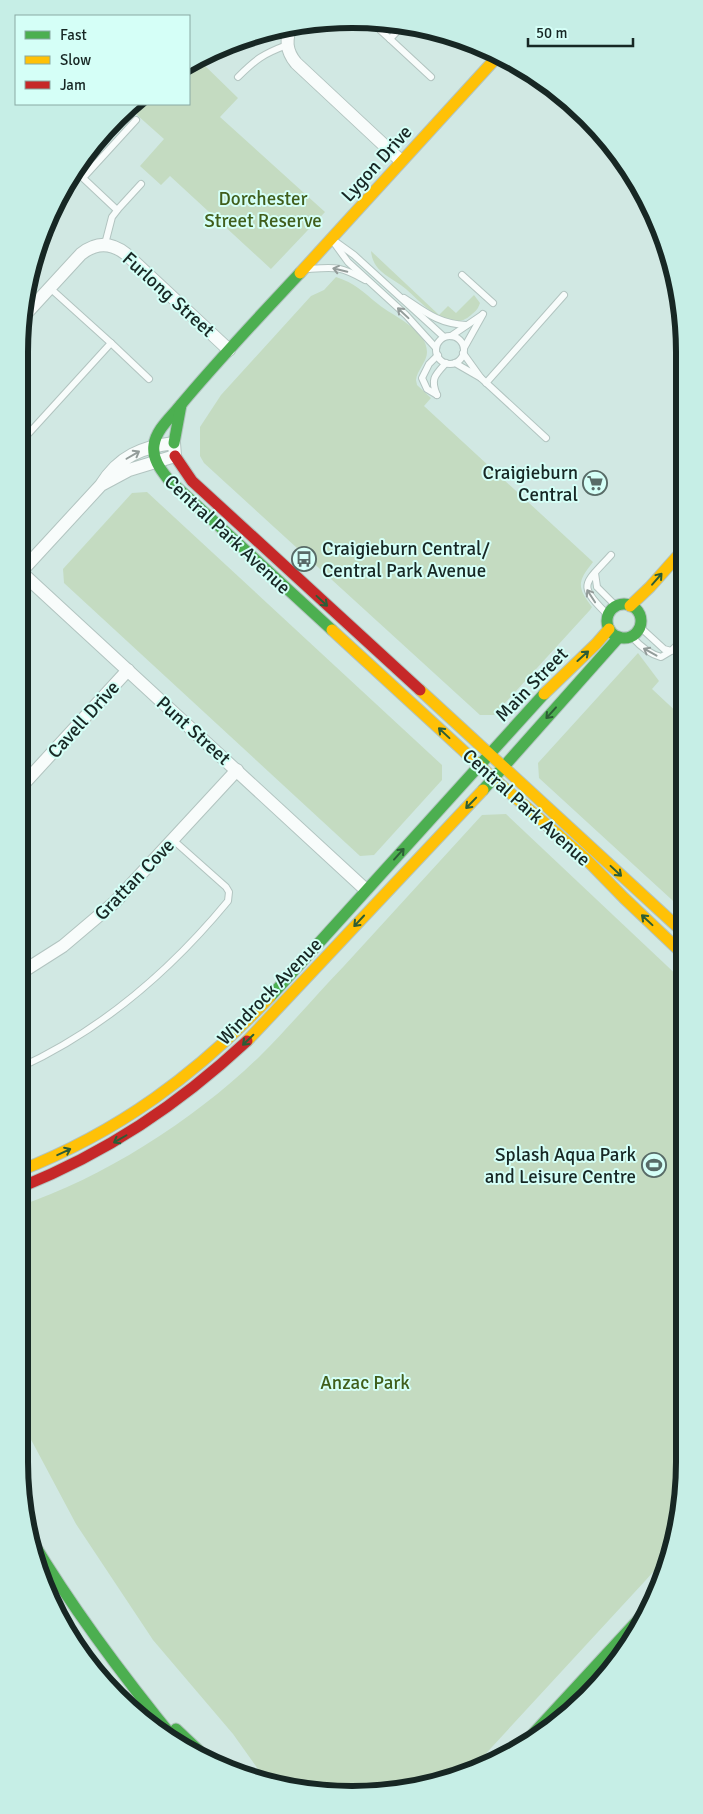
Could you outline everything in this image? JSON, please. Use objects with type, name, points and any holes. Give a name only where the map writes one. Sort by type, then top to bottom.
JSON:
[{"type":"street","points":[[289,34],[287,45],[290,56],[296,63],[401,161]]},
{"type":"street","name":"Lygon Drive","points":[[182,405],[229,350],[494,60]]},
{"type":"street","name":"Furlong Street","points":[[30,310],[86,250],[105,244],[120,249],[126,254],[229,350]]},
{"type":"street","points":[[152,446],[159,430],[182,405]]},
{"type":"street","name":"Central Park Avenue","points":[[182,405],[174,443],[175,456],[192,481],[676,926]]},
{"type":"street","points":[[28,564],[118,464],[136,452],[152,446],[174,443]]},
{"type":"street","name":"Central Park Avenue","points":[[152,446],[153,457],[159,469],[168,479],[493,778],[585,858],[676,947]]},
{"type":"street","points":[[101,485],[129,470],[175,456]]},
{"type":"street","points":[[630,606],[676,558]]},
{"type":"street","points":[[639,614],[676,574]]},
{"type":"street","name":"Punt Street","points":[[28,580],[366,890]]},
{"type":"street","points":[[617,606],[630,606],[639,614],[640,627],[632,637],[619,637],[609,629],[609,616],[617,606]]},
{"type":"street","name":"Main Street","points":[[480,765],[558,679],[596,644],[609,629]]},
{"type":"street","name":"Main Street","points":[[503,766],[619,637]]},
{"type":"street","name":"Cavell Drive","points":[[28,779],[128,670]]},
{"type":"street","name":"Windrock Avenue","points":[[28,1168],[97,1136],[146,1105],[196,1067],[230,1037],[263,1004],[480,765]]},
{"type":"street","name":"Windrock Avenue","points":[[28,1184],[73,1164],[135,1130],[213,1072],[256,1033],[503,766]]},
{"type":"street","name":"Grattan Cove","points":[[28,968],[63,946],[115,902],[237,770]]},
{"type":"street","points":[[366,890],[378,900]]},
{"type":"street","points":[[49,1577],[166,1728]]},
{"type":"street","points":[[540,1726],[628,1632]]},
{"type":"street","points":[[136,1691],[193,1745]]},
{"type":"lane","points":[[378,29],[431,77]]},
{"type":"lane","points":[[390,39],[398,31]]},
{"type":"lane","points":[[238,77],[255,60],[268,52],[287,45]]},
{"type":"lane","points":[[117,210],[84,178],[136,120]]},
{"type":"lane","name":"Furlong Street","points":[[105,244],[112,217],[141,184]]},
{"type":"lane","points":[[331,239],[354,255],[385,284],[448,336],[460,340],[464,350],[483,380]]},
{"type":"lane","points":[[331,239],[348,262],[422,331],[446,362],[455,362],[483,380],[546,438]]},
{"type":"lane","points":[[303,270],[330,267],[342,268],[374,286]]},
{"type":"lane","points":[[462,275],[493,303]]},
{"type":"lane","points":[[385,284],[433,317],[444,322],[466,326]]},
{"type":"lane","points":[[50,288],[149,378]]},
{"type":"lane","points":[[483,380],[564,295]]},
{"type":"lane","points":[[446,362],[434,378],[434,387],[437,395],[426,389],[422,378],[437,352],[439,342],[483,314],[459,360],[455,362]]},
{"type":"lane","points":[[28,434],[111,343]]},
{"type":"lane","points":[[609,616],[594,601],[586,588],[587,582],[611,555]]},
{"type":"lane","points":[[595,573],[597,586],[617,606]]},
{"type":"lane","points":[[640,627],[664,649],[671,651]]},
{"type":"lane","points":[[632,637],[641,647],[661,657],[676,646]]},
{"type":"lane","points":[[28,1063],[75,1037],[139,991],[178,955],[228,901],[229,892],[226,888],[172,839]]},
{"type":"green space","name":"Dorchester Street Reserve","points":[[203,64],[238,98],[220,117],[325,212],[271,269],[170,176],[161,185],[140,166],[164,139],[134,112],[141,105],[190,105],[190,71]]},
{"type":"green space","points":[[371,251],[439,315],[448,306],[456,313],[474,295],[480,303],[477,310],[463,320],[454,321],[436,315],[406,289],[379,270],[375,265]]},
{"type":"green space","points":[[336,277],[358,288],[384,309],[408,324],[421,336],[425,344],[427,356],[416,380],[417,385],[431,398],[424,406],[593,562],[584,575],[581,584],[584,594],[592,607],[494,715],[480,715],[204,463],[200,456],[200,427],[221,395],[311,296],[324,290]]},
{"type":"green space","points":[[147,492],[442,765],[442,780],[374,855],[360,856],[64,583],[63,569],[132,493]]},
{"type":"green space","points":[[638,653],[659,681],[652,689],[676,711],[676,904],[539,778],[538,763]]},
{"type":"green space","name":"Anzac Park","points":[[506,814],[676,974],[676,1462],[673,1505],[658,1566],[480,1760],[435,1775],[394,1784],[330,1786],[309,1784],[261,1773],[233,1734],[153,1640],[76,1524],[28,1434],[28,1203],[84,1179],[148,1144],[179,1123],[236,1078],[272,1044],[482,815]]},
{"type":"traffic: fast","points":[[300,273],[223,356],[160,429],[155,440],[154,454],[157,463],[168,479],[332,630]]},
{"type":"traffic: fast","points":[[174,443],[181,405]]},
{"type":"traffic: fast","points":[[624,604],[636,609],[641,621],[636,633],[624,638],[612,633],[607,621],[612,609],[624,604]]},
{"type":"traffic: fast","points":[[483,790],[619,637]]},
{"type":"traffic: fast","points":[[270,997],[544,694]]},
{"type":"traffic: fast","points":[[42,1556],[102,1646],[166,1728]]},
{"type":"traffic: fast","points":[[540,1726],[629,1630]]},
{"type":"traffic: fast","points":[[176,1729],[193,1745]]},
{"type":"traffic: slow","points":[[300,273],[494,60]]},
{"type":"traffic: slow","points":[[630,606],[676,558]]},
{"type":"traffic: slow","points":[[544,694],[609,629]]},
{"type":"traffic: slow","points":[[332,630],[493,778],[585,858],[676,947]]},
{"type":"traffic: slow","points":[[420,690],[676,926]]},
{"type":"traffic: slow","points":[[247,1041],[483,790]]},
{"type":"traffic: slow","points":[[28,1167],[90,1138],[155,1098],[214,1051],[270,997]]},
{"type":"traffic: jam","points":[[175,456],[192,481],[420,690]]},
{"type":"traffic: jam","points":[[28,1184],[82,1159],[140,1125],[194,1086],[247,1041]]},
{"type":"place","name":"Craigieburn Central","points":[[595,483]]},
{"type":"place","name":"Craigieburn Central/ Central Park Avenue","points":[[304,559]]},
{"type":"place","name":"Splash Aqua Park and Leisure Centre","points":[[654,1165]]}]
